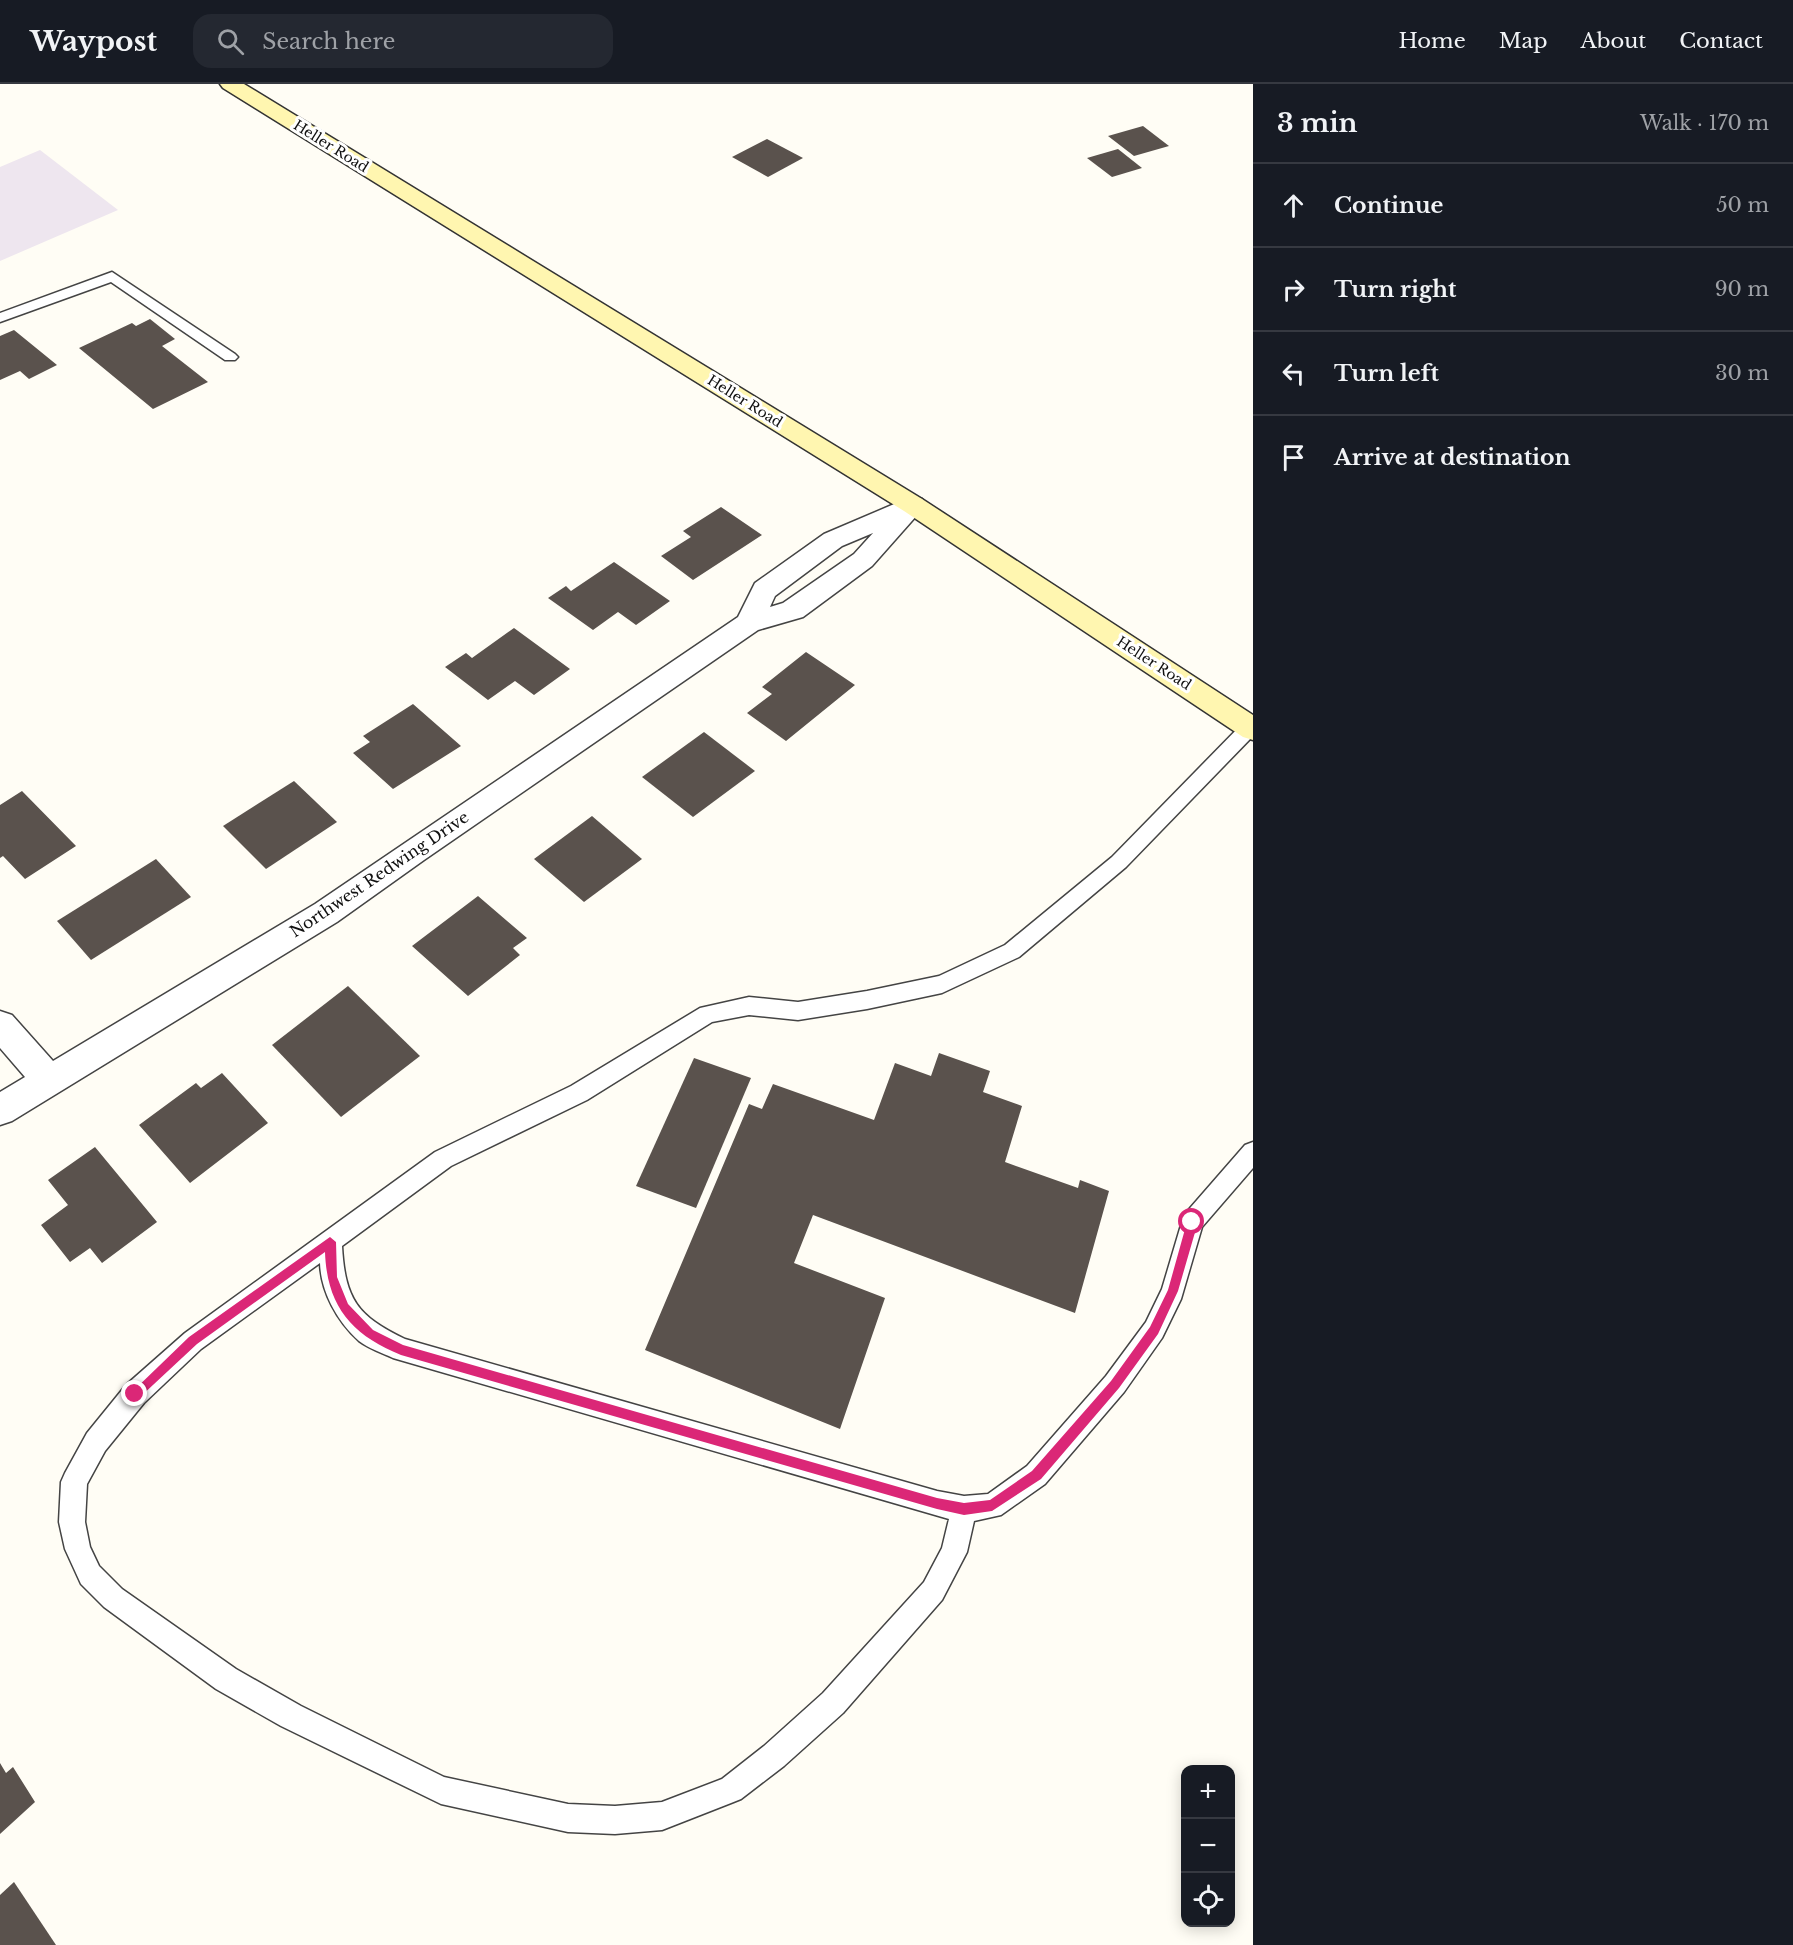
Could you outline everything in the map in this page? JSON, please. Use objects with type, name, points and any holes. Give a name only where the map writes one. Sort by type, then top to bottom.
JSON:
[{"type":"street","name":"Heller Road","points":[[230,84],[913,505],[1252,728]]},
{"type":"street","name":"Northwest Redwing Drive","points":[[0,1110],[326,913],[748,623],[793,610],[863,560],[913,505]]},
{"type":"street","points":[[0,1025],[48,1079]]},
{"type":"lane","points":[[0,318],[112,276],[230,357]]},
{"type":"lane","points":[[964,1509],[954,1552],[933,1591],[833,1703],[774,1756],[731,1789],[662,1816],[615,1820],[567,1818],[441,1790],[291,1716],[226,1679],[113,1598],[90,1575],[78,1549],[72,1522],[74,1482],[96,1442],[135,1394],[193,1341],[443,1159],[579,1093],[707,1014],[748,1006],[798,1011],[867,1000],[942,984],[1012,951],[1119,862],[1252,728]]},
{"type":"lane","points":[[330,1242],[332,1277],[345,1308],[369,1334],[401,1350],[838,1477],[964,1509],[992,1506],[1036,1475],[1115,1384],[1154,1330],[1173,1291],[1192,1222],[1253,1152]]},
{"type":"shaded area","points":[[40,150],[118,210],[0,261],[0,167]]},
{"type":"building","points":[[1143,126],[1169,146],[1134,156],[1108,136]]},
{"type":"building","points":[[767,139],[803,158],[768,177],[732,157]]},
{"type":"building","points":[[1118,149],[1142,168],[1112,177],[1087,158]]},
{"type":"building","points":[[150,319],[175,339],[162,346],[208,382],[153,409],[79,348],[132,323],[136,326]]},
{"type":"building","points":[[14,330],[57,365],[29,379],[20,371],[0,380],[0,336]]},
{"type":"building","points":[[721,507],[762,535],[693,580],[661,556],[691,537],[683,531]]},
{"type":"building","points":[[614,562],[670,601],[636,625],[618,612],[593,630],[548,598],[566,586],[571,591]]},
{"type":"building","points":[[514,628],[570,669],[534,695],[515,681],[488,700],[445,667],[466,653],[472,658]]},
{"type":"building","points":[[806,652],[855,685],[786,741],[747,713],[772,694],[762,687]]},
{"type":"building","points":[[413,704],[461,746],[393,789],[353,753],[370,742],[363,736]]},
{"type":"building","points":[[704,732],[755,771],[693,817],[642,777]]},
{"type":"building","points":[[294,781],[337,822],[266,869],[223,826]]},
{"type":"building","points":[[22,791],[76,846],[25,879],[3,856],[0,858],[0,805]]},
{"type":"building","points":[[592,816],[642,859],[584,902],[534,859]]},
{"type":"building","points":[[156,859],[191,897],[91,960],[57,921]]},
{"type":"building","points":[[478,896],[527,938],[513,948],[520,955],[468,996],[412,946]]},
{"type":"building","points":[[348,986],[420,1056],[341,1117],[272,1045]]},
{"type":"building","points":[[939,1053],[990,1071],[983,1092],[1022,1106],[1005,1162],[1078,1188],[1080,1180],[1109,1191],[1075,1313],[813,1215],[794,1263],[885,1298],[840,1429],[645,1350],[749,1104],[762,1109],[773,1084],[874,1120],[895,1063],[931,1076]]},
{"type":"building","points":[[694,1058],[751,1078],[696,1208],[636,1186]]},
{"type":"building","points":[[222,1073],[268,1123],[190,1183],[139,1125],[196,1083],[201,1088]]},
{"type":"building","points":[[95,1147],[157,1222],[102,1263],[90,1248],[70,1262],[41,1225],[68,1205],[48,1180]]},
{"type":"building","points":[[0,1763],[6,1773],[13,1767],[35,1802],[0,1834]]},
{"type":"building","points":[[14,1882],[56,1945],[0,1945],[0,1895]]},
{"type":"route","points":[[135,1394],[193,1341],[330,1242],[332,1277],[345,1308],[369,1334],[401,1350],[838,1477],[964,1509],[992,1506],[1036,1475],[1115,1384],[1154,1330],[1173,1291],[1192,1222]]}]
